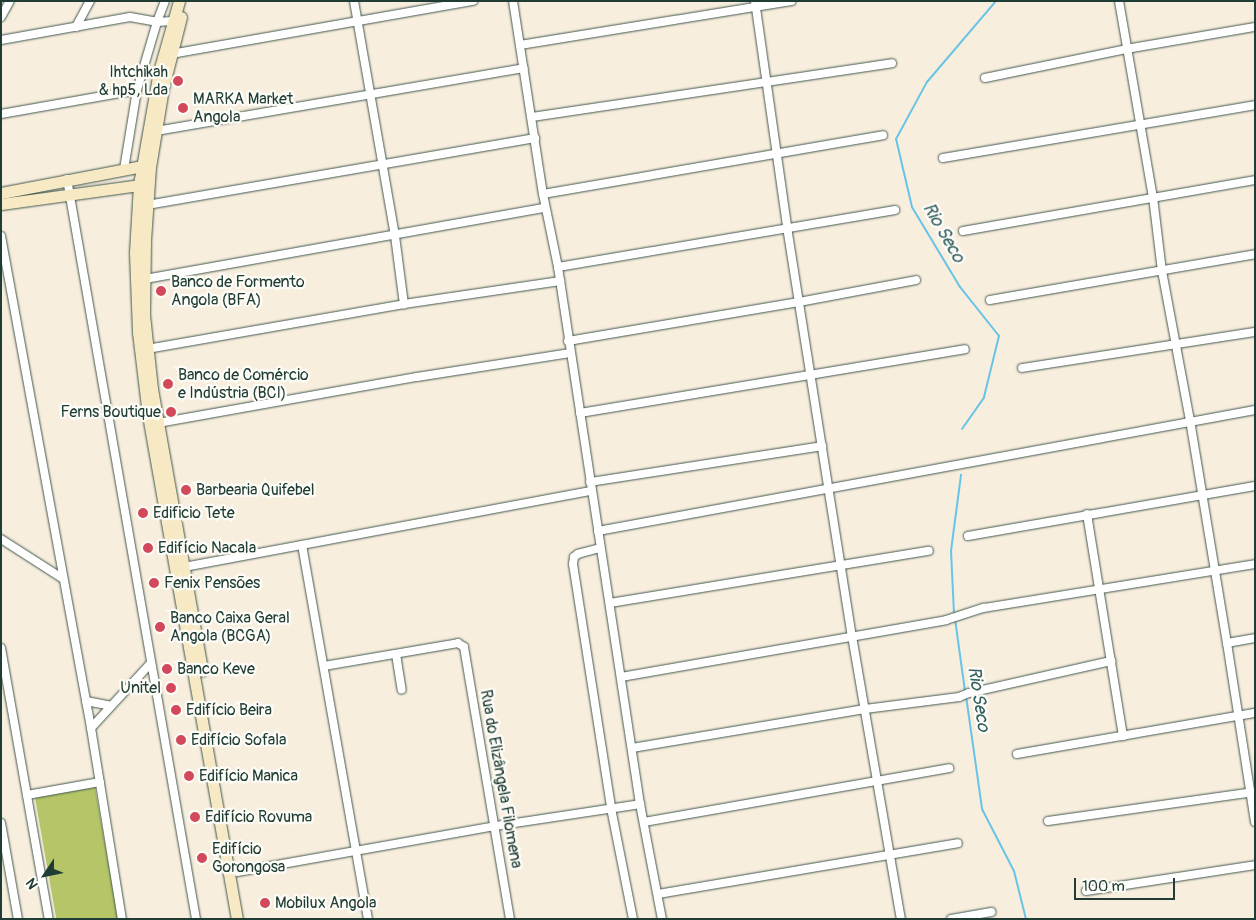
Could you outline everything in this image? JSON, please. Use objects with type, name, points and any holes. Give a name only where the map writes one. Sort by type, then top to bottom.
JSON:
[{"type":"main road","points":[[179,1],[159,70],[139,185],[135,253],[136,296],[142,378],[237,919]]},
{"type":"main road","points":[[186,1],[171,54],[156,131],[147,205],[144,315],[158,423],[245,919]]},
{"type":"main road","points":[[1,193],[142,166]]},
{"type":"main road","points":[[1,204],[139,185]]},
{"type":"street","points":[[1,17],[10,1]]},
{"type":"street","points":[[76,27],[90,1]]},
{"type":"street","points":[[124,169],[137,90],[165,1]]},
{"type":"street","points":[[354,1],[395,236],[404,304]]},
{"type":"street","points":[[171,54],[358,23],[473,1]]},
{"type":"street","points":[[513,1],[545,208],[558,267],[640,804],[662,919]]},
{"type":"street","points":[[520,44],[755,4],[790,1]]},
{"type":"street","points":[[1119,1],[1153,197],[1174,345],[1190,420],[1252,793],[1255,822]]},
{"type":"street","points":[[755,4],[787,227],[852,636],[901,919]]},
{"type":"street","points":[[1,40],[130,16],[157,22],[172,21]]},
{"type":"street","points":[[985,78],[1126,49],[1255,27]]},
{"type":"street","points":[[532,117],[892,64]]},
{"type":"street","points":[[156,131],[524,68]]},
{"type":"street","points":[[1,114],[137,90]]},
{"type":"street","points":[[943,158],[1255,105]]},
{"type":"street","points":[[543,194],[883,135]]},
{"type":"street","points":[[147,205],[535,138]]},
{"type":"street","points":[[67,179],[196,919]]},
{"type":"street","points":[[963,231],[1255,180]]},
{"type":"street","points":[[145,279],[545,208]]},
{"type":"street","points":[[558,267],[895,210]]},
{"type":"street","points":[[1,236],[62,578],[91,728],[122,919]]},
{"type":"street","points":[[990,300],[1255,254]]},
{"type":"street","points":[[568,340],[799,302],[916,280]]},
{"type":"street","points":[[147,349],[404,304],[560,281]]},
{"type":"street","points":[[1022,368],[1255,332]]},
{"type":"street","points":[[580,413],[964,349]]},
{"type":"street","points":[[158,423],[570,353]]},
{"type":"street","points":[[598,531],[829,490],[1190,420],[1255,410]]},
{"type":"street","points":[[590,482],[822,446]]},
{"type":"street","points":[[968,536],[1255,486]]},
{"type":"street","points":[[184,566],[591,491]]},
{"type":"street","points":[[1087,514],[1124,736]]},
{"type":"street","points":[[1,539],[62,578]]},
{"type":"street","points":[[302,545],[368,919]]},
{"type":"street","points":[[600,548],[578,554],[574,557],[573,564],[611,808],[633,919]]},
{"type":"street","points":[[610,603],[929,551]]},
{"type":"street","points":[[621,677],[946,620],[968,613],[1099,588],[1255,564]]},
{"type":"street","points":[[1227,643],[1255,638]]},
{"type":"street","name":"Rua do Elizângela Filomena","points":[[396,654],[462,644],[464,647],[510,919]]},
{"type":"street","points":[[1,648],[4,674],[49,919]]},
{"type":"street","points":[[324,666],[396,654],[402,690]]},
{"type":"street","points":[[632,748],[865,709],[959,697],[969,693],[1111,661]]},
{"type":"street","points":[[91,728],[152,663]]},
{"type":"street","points":[[86,701],[111,706]]},
{"type":"street","points":[[1017,754],[1255,713]]},
{"type":"street","points":[[644,822],[949,768]]},
{"type":"street","points":[[27,795],[100,782]]},
{"type":"street","points":[[1048,821],[1252,793]]},
{"type":"street","points":[[237,872],[495,826],[640,804]]},
{"type":"street","points":[[1,823],[18,919]]},
{"type":"street","points":[[658,894],[958,843]]},
{"type":"street","points":[[1086,891],[1255,865]]},
{"type":"street","points":[[952,919],[991,912]]},
{"type":"green space","points":[[95,787],[118,919],[56,919],[35,798]]},
{"type":"waterway","name":"Rio Seco","points":[[962,429],[984,397],[999,336],[960,287],[912,207],[896,139],[927,82],[996,1]]},
{"type":"waterway","name":"Rio Seco","points":[[954,614],[951,551],[961,475]]},
{"type":"waterway","name":"Rio Seco","points":[[955,619],[965,691]]},
{"type":"waterway","name":"Rio Seco","points":[[966,696],[982,809],[1014,871],[1026,919]]},
{"type":"place","name":"Ihtchikah & hp5, Lda","points":[[178,81]]},
{"type":"place","name":"MARKA Market Angola","points":[[183,108]]},
{"type":"place","name":"Banco de Formento Angola (BFA)","points":[[161,291]]},
{"type":"place","name":"Banco de Comércio e Indústria (BCI)","points":[[168,384]]},
{"type":"place","name":"Ferns Boutique","points":[[171,412]]},
{"type":"place","name":"Barbearia Quifebel","points":[[186,490]]},
{"type":"place","name":"Edificio Tete","points":[[143,513]]},
{"type":"place","name":"Edifício Nacala","points":[[148,548]]},
{"type":"place","name":"Fenix Pensões","points":[[154,583]]},
{"type":"place","name":"Banco Caixa Geral Angola (BCGA)","points":[[160,627]]},
{"type":"place","name":"Banco Keve","points":[[167,669]]},
{"type":"place","name":"Unitel","points":[[171,688]]},
{"type":"place","name":"Edifício Beira","points":[[176,710]]},
{"type":"place","name":"Edifício Sofala","points":[[181,740]]},
{"type":"place","name":"Edifício Manica","points":[[189,776]]},
{"type":"place","name":"Edifício Rovuma","points":[[195,817]]},
{"type":"place","name":"Edifício Gorongosa","points":[[202,858]]},
{"type":"place","name":"Mobilux Angola","points":[[265,903]]}]
